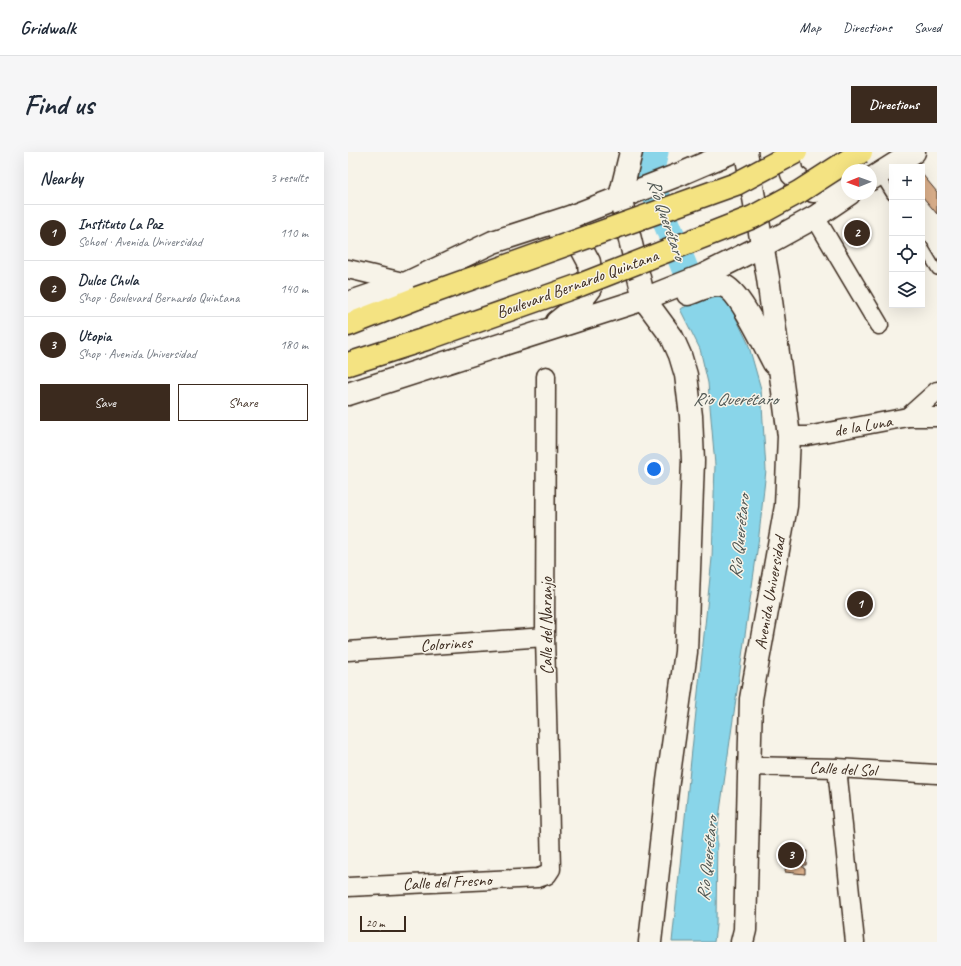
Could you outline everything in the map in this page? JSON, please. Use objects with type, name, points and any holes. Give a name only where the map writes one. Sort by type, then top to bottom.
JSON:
[{"type":"highway","points":[[348,325],[412,290],[736,184],[796,152]]},
{"type":"highway","name":"Boulevard Bernardo Quintana","points":[[348,364],[429,338],[580,285],[753,218],[799,192],[861,152]]},
{"type":"main road","points":[[630,152],[620,197],[644,299],[672,337],[680,355],[686,375],[691,416],[693,462],[686,652],[668,781],[650,942]]},
{"type":"main road","points":[[348,303],[412,290],[493,242],[570,217],[732,152]]},
{"type":"main road","name":"Avenida Universidad","points":[[742,942],[745,930],[751,699],[786,506],[789,436],[768,278],[746,152]]},
{"type":"main road","points":[[787,152],[792,174],[813,191],[841,188]]},
{"type":"main road","points":[[877,175],[914,152]]},
{"type":"main road","name":"Boulevard Bernardo Quintana","points":[[348,394],[644,299],[704,275],[762,246],[815,217],[841,199]]},
{"type":"main road","points":[[493,242],[551,234],[575,236],[589,262],[591,288],[577,306],[545,331]]},
{"type":"main road","points":[[658,320],[661,308],[672,300],[710,286],[726,287],[733,293],[753,323],[781,377]]},
{"type":"street","points":[[815,217],[879,325]]},
{"type":"street","points":[[348,269],[412,290]]},
{"type":"street","name":"Calle del Naranjo","points":[[546,376],[545,638],[551,869],[547,875]]},
{"type":"street","points":[[914,412],[937,390]]},
{"type":"street","name":"de la Luna","points":[[789,436],[807,436],[914,412],[937,417]]},
{"type":"street","name":"Colorines","points":[[348,651],[545,638]]},
{"type":"street","name":"Calle del Sol","points":[[750,766],[837,768],[937,774]]},
{"type":"street","points":[[837,768],[855,942]]},
{"type":"street","name":"Calle del Fresno","points":[[348,887],[538,878],[547,875]]},
{"type":"lane","points":[[877,180],[889,192]]},
{"type":"lane","points":[[925,250],[937,270]]},
{"type":"water","name":"Rio Querétaro","points":[[723,291],[748,343],[761,389],[766,470],[758,544],[717,832],[716,925],[714,942],[672,942],[712,558],[715,465],[708,383],[700,349],[680,309]]},
{"type":"building","points":[[925,178],[937,192],[937,214],[925,200]]},
{"type":"building","points":[[787,849],[807,851],[806,865],[803,865],[805,874],[785,872]]},
{"type":"waterway","name":"Río Querétaro","points":[[655,152],[650,173],[651,184],[699,304]]},
{"type":"place","name":"Dulce Chula","points":[[857,233]]},
{"type":"place","name":"Instituto La Paz","points":[[860,604]]},
{"type":"place","name":"Utopia","points":[[791,855]]}]
